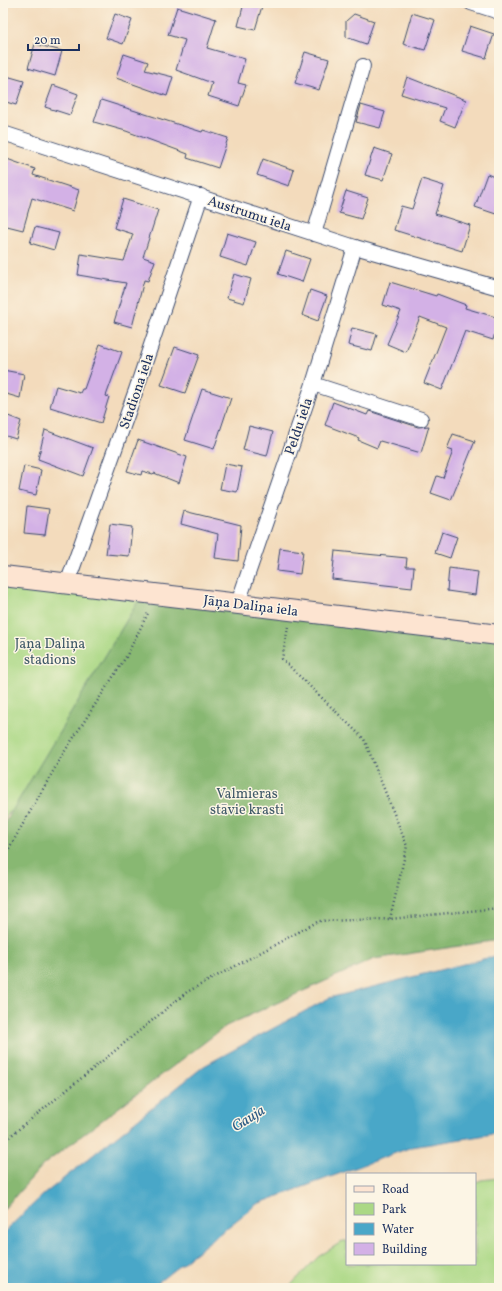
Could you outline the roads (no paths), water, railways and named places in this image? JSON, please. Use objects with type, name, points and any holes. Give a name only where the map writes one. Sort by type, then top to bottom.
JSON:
[{"type":"street","points":[[471,3],[499,12]]},
{"type":"street","points":[[314,234],[363,66]]},
{"type":"street","name":"Austrumu iela","points":[[3,133],[355,247],[499,288]]},
{"type":"street","name":"Stadiona iela","points":[[67,584],[136,390],[201,196]]},
{"type":"street","name":"Peldu iela","points":[[238,603],[313,384],[355,247]]},
{"type":"street","points":[[313,384],[421,419]]},
{"type":"street","name":"Jāņa Daliņa iela","points":[[3,576],[291,609],[499,635]]},
{"type":"water","name":"Gauja","points":[[499,955],[499,1133],[412,1147],[257,1204],[151,1288],[3,1288],[3,1233],[43,1195],[204,1066],[329,998]]},
{"type":"park label","name":"Jāņa Daliņa stadions","points":[[50,652]]},
{"type":"park label","name":"Valmieras stāvie krasti","points":[[247,802]]}]
